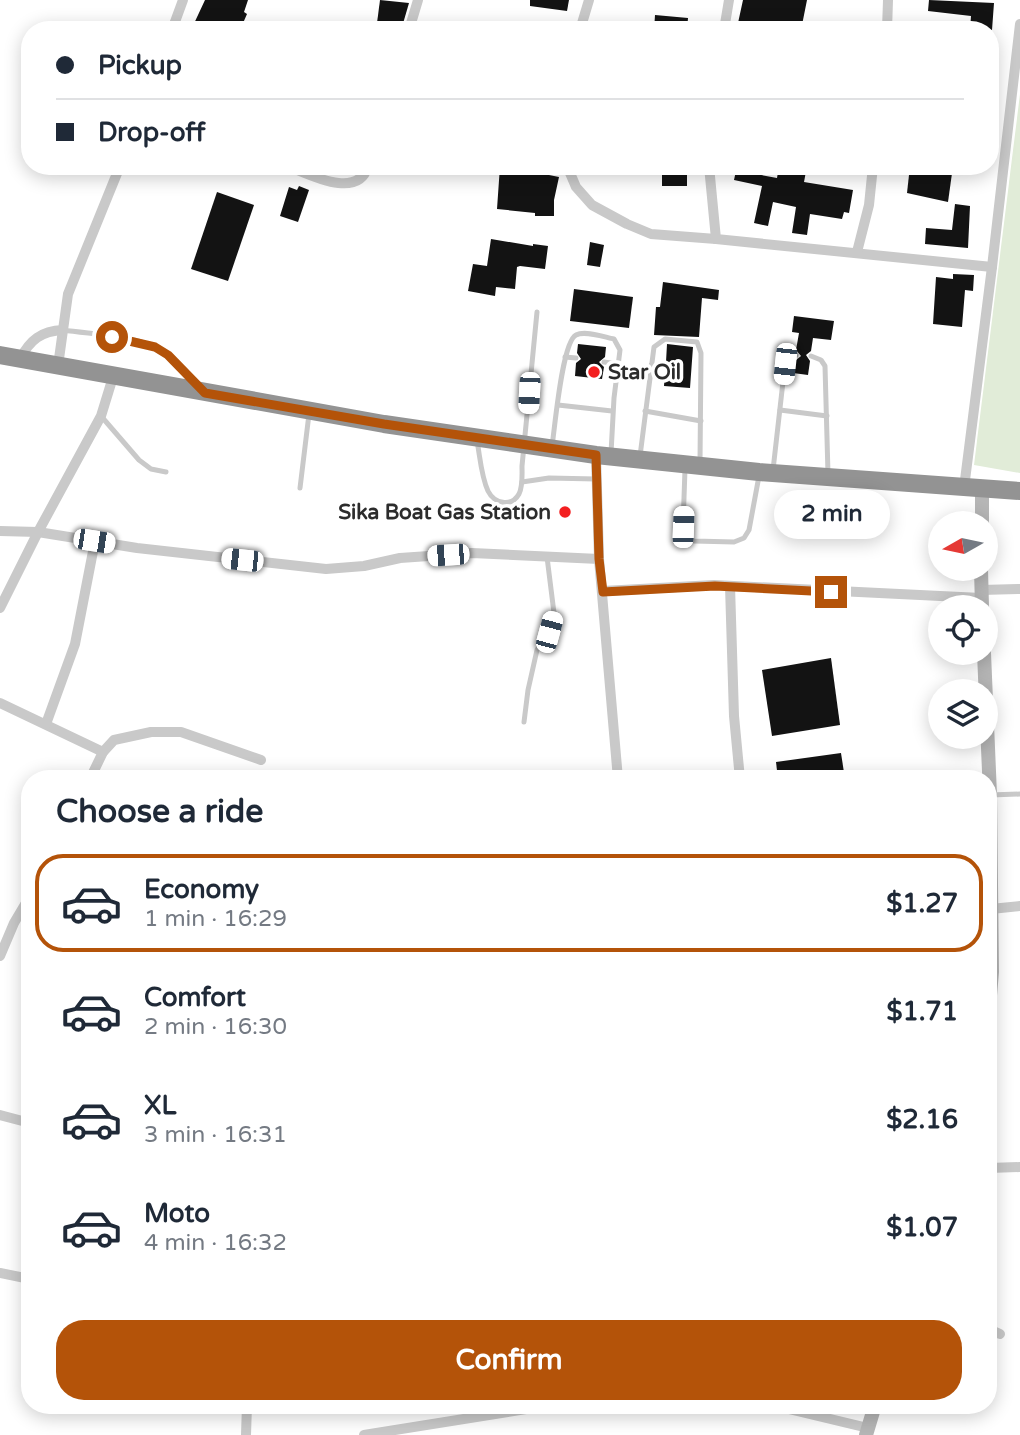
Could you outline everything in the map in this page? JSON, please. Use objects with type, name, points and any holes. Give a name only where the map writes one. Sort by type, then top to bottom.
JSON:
[{"type":"highway","points":[[0,355],[309,411],[603,456],[766,473],[1020,491]]},
{"type":"street","points":[[176,21],[184,0]]},
{"type":"street","points":[[412,21],[418,0]]},
{"type":"street","points":[[583,21],[589,0]]},
{"type":"street","points":[[726,21],[729,0]]},
{"type":"street","points":[[887,21],[888,0]]},
{"type":"street","points":[[964,488],[1020,24]]},
{"type":"street","points":[[58,366],[68,294],[116,175]]},
{"type":"street","points":[[312,175],[346,185],[357,182],[365,175]]},
{"type":"street","points":[[571,175],[576,187],[592,205],[651,234],[992,267]]},
{"type":"street","points":[[710,175],[716,239]]},
{"type":"street","points":[[857,252],[869,205],[872,175]]},
{"type":"street","points":[[20,359],[33,339],[42,334],[63,330]]},
{"type":"street","points":[[0,608],[101,416],[113,377]]},
{"type":"street","points":[[603,456],[597,479],[599,559],[617,770]]},
{"type":"street","points":[[982,489],[982,511]]},
{"type":"street","points":[[0,531],[38,532],[326,569],[364,566],[400,558],[472,553],[599,559]]},
{"type":"street","points":[[46,724],[75,644],[94,541]]},
{"type":"street","points":[[603,592],[730,586],[928,595]]},
{"type":"street","points":[[730,586],[734,716],[739,770]]},
{"type":"street","points":[[994,595],[1020,589]]},
{"type":"street","points":[[985,665],[989,770]]},
{"type":"street","points":[[0,703],[103,752]]},
{"type":"street","points":[[94,770],[103,752],[114,740],[151,732],[181,732],[261,760]]},
{"type":"street","points":[[997,908],[1020,906]]},
{"type":"street","points":[[0,956],[21,914]]},
{"type":"street","points":[[0,1115],[21,1121]]},
{"type":"street","points":[[997,1168],[1020,1167]]},
{"type":"street","points":[[0,1273],[21,1277]]},
{"type":"street","points":[[246,1435],[247,1414]]},
{"type":"street","points":[[367,1435],[496,1414]]},
{"type":"street","points":[[805,1414],[867,1431],[872,1414]]},
{"type":"lane","points":[[477,438],[488,492],[503,503],[512,502],[519,494],[522,482],[537,312]]},
{"type":"lane","points":[[63,330],[129,339],[155,347],[168,355],[205,393]]},
{"type":"lane","points":[[551,449],[565,357],[569,342],[581,333],[614,339],[620,350],[603,456]]},
{"type":"lane","points":[[639,460],[654,347],[666,340],[696,342],[701,353],[702,421],[683,527],[686,537],[694,541],[734,542],[744,538],[749,530],[766,473],[780,410],[785,364],[789,357],[796,355]]},
{"type":"lane","points":[[810,356],[821,360],[825,366],[828,477]]},
{"type":"lane","points":[[565,357],[576,358]]},
{"type":"lane","points":[[604,362],[618,364]]},
{"type":"lane","points":[[651,365],[665,367]]},
{"type":"lane","points":[[691,369],[701,370]]},
{"type":"lane","points":[[558,405],[612,411]]},
{"type":"lane","points":[[780,410],[827,416]]},
{"type":"lane","points":[[300,488],[309,411]]},
{"type":"lane","points":[[645,411],[702,421]]},
{"type":"lane","points":[[101,416],[139,460],[151,469],[166,472]]},
{"type":"lane","points":[[522,482],[549,478],[597,479]]},
{"type":"lane","points":[[524,722],[537,650],[549,632],[554,613],[547,558]]},
{"type":"lane","points":[[997,795],[1020,794]]},
{"type":"green space","points":[[1020,94],[1020,473],[974,465]]},
{"type":"building","points":[[205,0],[248,0],[244,21],[195,21]]},
{"type":"building","points":[[380,0],[409,3],[404,21],[377,21]]},
{"type":"building","points":[[530,0],[569,0],[567,11],[530,6]]},
{"type":"building","points":[[743,0],[807,0],[803,21],[738,21]]},
{"type":"building","points":[[929,0],[994,3],[993,21],[971,21],[971,16],[928,11]]},
{"type":"building","points":[[655,15],[688,18],[688,21],[655,21]]},
{"type":"building","points":[[499,175],[559,177],[554,216],[535,216],[535,213],[497,209]]},
{"type":"building","points":[[662,175],[687,175],[687,186],[662,186]]},
{"type":"building","points":[[735,175],[777,178],[778,175],[805,175],[804,182],[853,190],[849,213],[844,212],[842,219],[810,214],[807,235],[792,233],[796,207],[773,202],[768,226],[754,223],[762,186],[734,180]]},
{"type":"building","points":[[909,175],[952,175],[948,202],[907,193]]},
{"type":"building","points":[[299,186],[309,190],[298,222],[280,216],[289,187],[297,190]]},
{"type":"building","points":[[217,192],[254,205],[228,281],[191,269]]},
{"type":"building","points":[[955,204],[970,206],[968,248],[925,244],[926,228],[952,230]]},
{"type":"building","points":[[491,239],[548,246],[545,269],[517,267],[515,289],[496,287],[495,296],[468,291],[473,264],[487,266]]},
{"type":"building","points":[[590,242],[604,245],[600,267],[587,265]]},
{"type":"building","points":[[953,274],[974,275],[973,291],[965,290],[962,327],[933,324],[936,277],[953,279]]},
{"type":"building","points":[[663,282],[719,290],[718,300],[702,298],[699,337],[654,335],[656,307],[660,307]]},
{"type":"building","points":[[574,289],[633,297],[629,328],[570,321]]},
{"type":"building","points":[[794,316],[834,321],[831,340],[813,338],[811,351],[806,355],[810,361],[808,375],[793,373],[795,361],[801,356],[796,350],[799,333],[792,332]]},
{"type":"building","points":[[578,344],[606,347],[605,357],[599,362],[604,367],[602,379],[575,376],[576,363],[581,359],[577,353]]},
{"type":"building","points":[[667,344],[693,347],[690,388],[664,386],[665,372],[670,367],[666,362]]},
{"type":"building","points":[[831,658],[840,725],[772,736],[762,670]]},
{"type":"building","points":[[841,753],[844,770],[777,770],[776,762]]},
{"type":"place","name":"Star Oil","points":[[594,372]]},
{"type":"place","name":"Sika Boat Gas Station","points":[[565,512]]},
{"type":"route","points":[[112,337],[155,347],[168,355],[205,393],[384,424],[596,455],[599,559],[603,592],[715,586],[831,592]]}]
